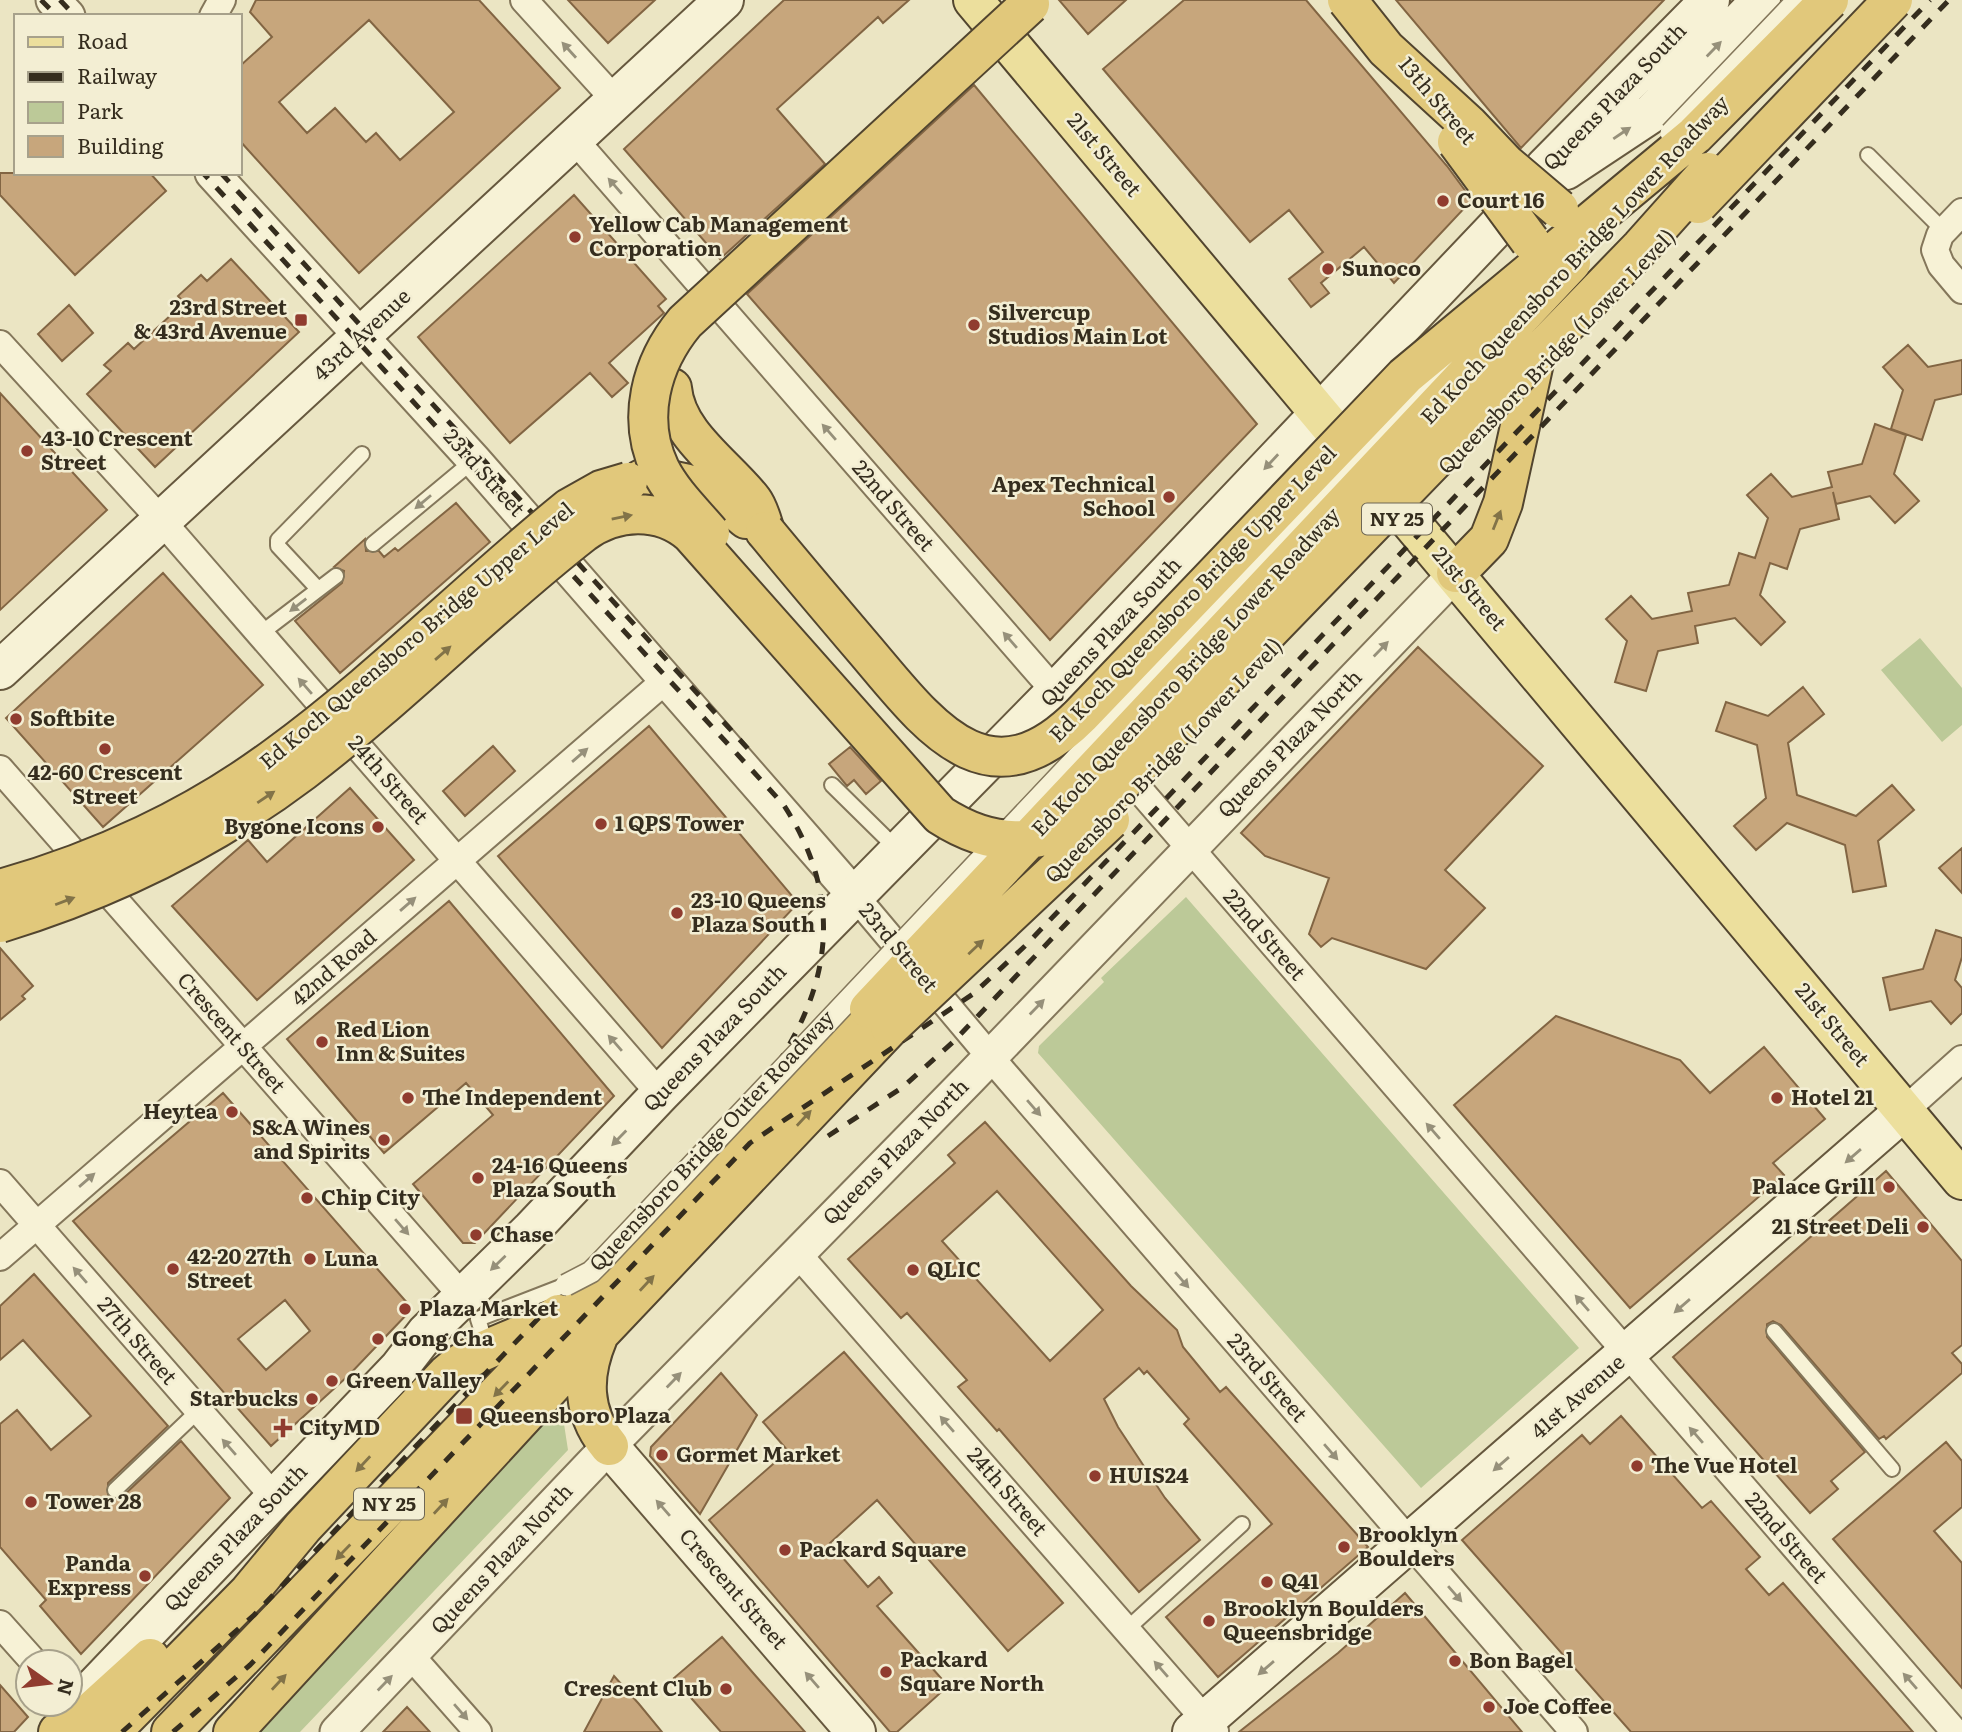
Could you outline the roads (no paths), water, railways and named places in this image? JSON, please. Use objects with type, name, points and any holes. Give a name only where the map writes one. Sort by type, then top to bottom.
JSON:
[{"type":"highway","points":[[1035,0],[685,322],[657,365],[648,402],[654,453],[680,498],[933,790],[955,808],[980,820],[1005,824],[1034,819],[1053,810],[1091,782],[1482,371],[1574,285],[1707,172],[1873,0]]},
{"type":"highway","points":[[1347,0],[1387,49],[1542,256],[1548,293],[1503,503],[1489,539],[1456,573]]},
{"type":"highway","name":"Ed Koch Queensboro Bridge Lower Roadway","points":[[870,1010],[1820,0]]},
{"type":"highway","name":"Ed Koch Queensboro Bridge Upper Level","points":[[0,889],[121,846],[183,815],[249,776],[321,722],[554,520],[587,496],[615,485],[642,479],[689,484],[720,496],[765,531],[915,710],[945,738],[983,754],[1019,754],[1044,746],[1081,715],[1405,376],[1695,135],[1829,0]]},
{"type":"highway","points":[[1387,49],[1469,125],[1542,204],[1580,216],[1596,216],[1616,213],[1644,200],[1839,0]]},
{"type":"highway","name":"Queensboro Bridge (Lower Level)","points":[[870,1010],[1094,837],[1893,0]]},
{"type":"highway","points":[[765,531],[755,503],[692,433],[673,397],[677,368],[692,337],[1009,44]]},
{"type":"highway","name":"Ed Koch Queensboro Bridge Upper Level","points":[[0,923],[70,899],[149,864],[203,837],[269,795],[340,741],[583,533],[605,520],[632,514],[658,515],[691,534],[940,815],[979,834],[1009,840],[1040,839],[1065,830],[1107,798],[1641,247],[1707,172]]},
{"type":"highway","name":"NY 25","points":[[114,1729],[230,1669],[870,1010]]},
{"type":"highway","name":"NY 25","points":[[233,1732],[600,1333],[870,1010]]},
{"type":"highway","name":"NY 25","points":[[114,1729],[248,1592],[303,1527],[447,1374],[487,1347],[530,1332],[549,1321],[606,1280]]},
{"type":"highway","points":[[600,1333],[588,1368],[586,1394],[591,1419],[609,1446]]},
{"type":"highway","points":[[84,1717],[303,1527]]},
{"type":"highway","points":[[171,1732],[230,1669]]},
{"type":"main road","name":"43rd Avenue","points":[[0,670],[724,0]]},
{"type":"main road","name":"21st Street","points":[[973,0],[1219,290],[1318,413],[1456,573],[1962,1180]]},
{"type":"main road","name":"Queens Plaza South","points":[[1542,204],[1545,167],[1710,0]]},
{"type":"main road","name":"Queens Plaza South","points":[[84,1698],[463,1297],[1055,692],[1318,413],[1542,204],[1652,113],[1742,7]]},
{"type":"main road","name":"41st Avenue","points":[[1205,1728],[1410,1543],[1904,1111]]},
{"type":"main road","name":"Crescent Street","points":[[609,1446],[856,1732]]},
{"type":"street","points":[[53,0],[66,14]]},
{"type":"street","points":[[524,0],[615,100]]},
{"type":"street","name":"13th Street","points":[[1352,0],[1502,179],[1542,204]]},
{"type":"street","name":"Queensboro Bridge Outer Roadway","points":[[566,1285],[591,1272],[870,1010],[1416,398],[1798,0]]},
{"type":"street","name":"22nd Street","points":[[573,138],[1955,1732]]},
{"type":"street","name":"23rd Street","points":[[214,175],[474,460],[667,679],[1574,1732]]},
{"type":"street","points":[[1947,231],[1941,265],[1962,290]]},
{"type":"street","name":"24th Street","points":[[0,344],[161,520],[660,1094]]},
{"type":"street","name":"Queens Plaza North","points":[[337,1732],[609,1446],[1456,573]]},
{"type":"street","name":"42nd Road","points":[[0,1257],[667,679]]},
{"type":"street","name":"Crescent Street","points":[[0,769],[463,1297]]},
{"type":"street","name":"41st Avenue","points":[[1904,1111],[1962,1059]]},
{"type":"street","name":"27th Street","points":[[0,1183],[275,1498]]},
{"type":"street","name":"24th Street","points":[[797,1253],[1127,1629],[1205,1728]]},
{"type":"street","points":[[0,1624],[21,1648]]},
{"type":"street","points":[[411,1656],[478,1732]]},
{"type":"lane","points":[[1868,155],[1947,231]]},
{"type":"lane","points":[[318,589],[278,546],[278,540],[362,454]]},
{"type":"lane","points":[[373,544],[474,460]]},
{"type":"lane","points":[[260,634],[336,576]]},
{"type":"lane","points":[[832,785],[899,851]]},
{"type":"lane","name":"Queensboro Bridge Outer Roadway","points":[[487,1347],[478,1319],[566,1285]]},
{"type":"lane","points":[[1774,1331],[1892,1469]]},
{"type":"lane","points":[[115,1490],[198,1411]]},
{"type":"lane","points":[[1127,1629],[1242,1524]]},
{"type":"railway","points":[[41,0],[55,14]]},
{"type":"railway","points":[[60,0],[73,14]]},
{"type":"railway","points":[[173,1732],[250,1665],[750,1143],[973,994],[1025,946],[1930,0]]},
{"type":"railway","points":[[828,1136],[903,1087],[954,1041],[1949,0]]},
{"type":"railway","points":[[122,1732],[254,1615],[764,1083],[787,1049],[804,1015],[816,981],[823,946],[823,911],[816,876],[803,840],[783,804],[205,175]]},
{"type":"railway","points":[[223,175],[751,752]]},
{"type":"place","name":"Court 16","points":[[1443,201]]},
{"type":"place","name":"Yellow Cab Management Corporation","points":[[575,237]]},
{"type":"place","name":"Sunoco","points":[[1328,269]]},
{"type":"place","name":"23rd Street & 43rd Avenue","points":[[301,320]]},
{"type":"place","name":"Silvercup Studios Main Lot","points":[[974,325]]},
{"type":"place","name":"43-10 Crescent Street","points":[[27,451]]},
{"type":"place","name":"Apex Technical School","points":[[1169,497]]},
{"type":"place","name":"Softbite","points":[[16,719]]},
{"type":"place","name":"42-60 Crescent Street","points":[[105,749]]},
{"type":"place","name":"1 QPS Tower","points":[[601,824]]},
{"type":"place","name":"Bygone Icons","points":[[378,827]]},
{"type":"place","name":"23-10 Queens Plaza South","points":[[677,913]]},
{"type":"place","name":"Red Lion Inn & Suites","points":[[322,1042]]},
{"type":"place","name":"The Independent","points":[[408,1098]]},
{"type":"place","name":"Hotel 21","points":[[1777,1098]]},
{"type":"place","name":"Heytea","points":[[232,1112]]},
{"type":"place","name":"S&A Wines and Spirits","points":[[384,1140]]},
{"type":"place","name":"24-16 Queens Plaza South","points":[[478,1178]]},
{"type":"place","name":"Palace Grill","points":[[1889,1187]]},
{"type":"place","name":"Chip City","points":[[307,1198]]},
{"type":"place","name":"21 Street Deli","points":[[1923,1227]]},
{"type":"place","name":"Chase","points":[[476,1235]]},
{"type":"place","name":"Luna","points":[[310,1259]]},
{"type":"place","name":"42-20 27th Street","points":[[173,1269]]},
{"type":"place","name":"QLIC","points":[[913,1270]]},
{"type":"place","name":"Plaza Market","points":[[405,1309]]},
{"type":"place","name":"Gong Cha","points":[[378,1339]]},
{"type":"place","name":"Green Valley","points":[[332,1381]]},
{"type":"place","name":"Starbucks","points":[[312,1399]]},
{"type":"place","name":"Queensboro Plaza","points":[[464,1416]]},
{"type":"place","name":"CityMD","points":[[283,1428]]},
{"type":"place","name":"Gormet Market","points":[[662,1455]]},
{"type":"place","name":"The Vue Hotel","points":[[1637,1466]]},
{"type":"place","name":"HUIS24","points":[[1095,1476]]},
{"type":"place","name":"Tower 28","points":[[31,1502]]},
{"type":"place","name":"Brooklyn Boulders","points":[[1344,1547]]},
{"type":"place","name":"Packard Square","points":[[785,1550]]},
{"type":"place","name":"Panda Express","points":[[145,1576]]},
{"type":"place","name":"Q41","points":[[1267,1582]]},
{"type":"place","name":"Brooklyn Boulders Queensbridge","points":[[1209,1621]]},
{"type":"place","name":"Bon Bagel","points":[[1455,1661]]},
{"type":"place","name":"Packard Square North","points":[[886,1672]]},
{"type":"place","name":"Crescent Club","points":[[726,1689]]},
{"type":"place","name":"Joe Coffee","points":[[1489,1707]]}]
